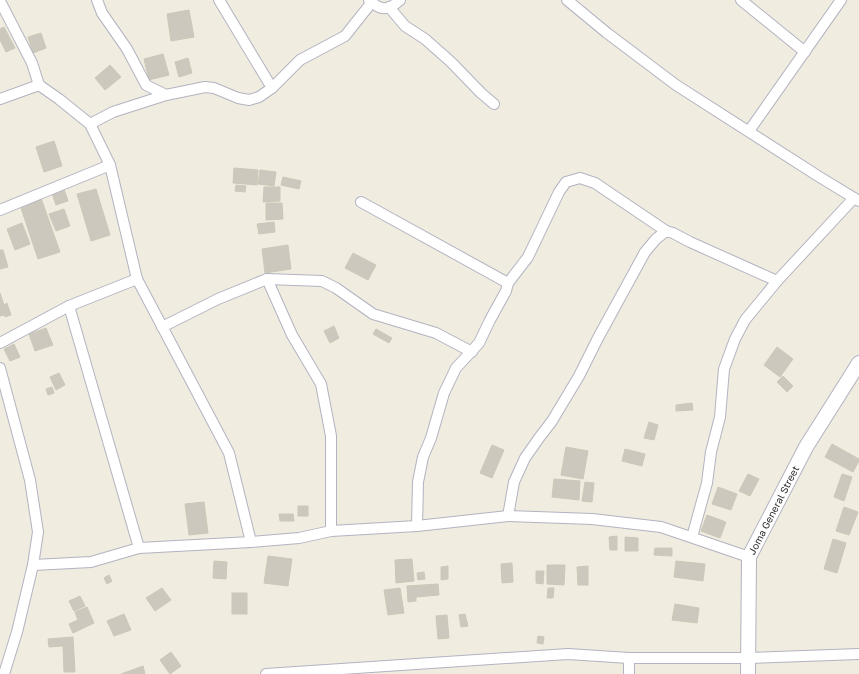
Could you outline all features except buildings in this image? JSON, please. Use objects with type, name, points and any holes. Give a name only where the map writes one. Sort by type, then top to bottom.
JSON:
[{"type":"street","points":[[98,0],[102,13],[127,50],[146,86],[166,95]]},
{"type":"street","points":[[219,0],[272,88]]},
{"type":"street","points":[[90,124],[113,112],[166,95],[205,87],[214,88],[238,98],[249,100],[259,97],[272,88],[300,60],[345,36],[370,1],[377,7],[383,8],[389,7],[400,0]]},
{"type":"street","points":[[567,0],[607,33],[676,85],[857,200],[777,281],[745,320],[735,339],[724,368],[720,417],[711,452],[708,482],[692,537]]},
{"type":"street","points":[[741,0],[805,52]]},
{"type":"street","points":[[749,131],[841,0]]},
{"type":"street","points":[[1,5],[32,63],[39,85],[90,124],[110,165],[137,279],[229,452],[251,542]]},
{"type":"street","points":[[389,7],[406,26],[425,39],[451,62],[481,93],[494,104]]},
{"type":"street","points":[[0,99],[39,85]]},
{"type":"street","points":[[0,210],[110,165]]},
{"type":"street","points":[[417,526],[418,482],[423,457],[431,438],[444,393],[456,368],[479,343],[506,291],[508,283],[528,257],[559,192],[566,182],[580,178],[595,183],[666,231],[777,281]]},
{"type":"street","points":[[361,202],[508,283]]},
{"type":"street","points":[[508,516],[514,482],[525,458],[538,438],[552,422],[579,376],[645,252],[656,239],[666,231]]},
{"type":"street","points":[[0,343],[69,306],[137,279]]},
{"type":"street","points":[[162,327],[218,299],[267,279],[322,281],[336,288],[373,314],[436,333],[472,352]]},
{"type":"street","points":[[267,279],[292,335],[321,384],[330,436],[331,530]]},
{"type":"street","points":[[69,306],[139,548]]},
{"type":"street","name":"Joma General Street","points":[[748,674],[749,557],[806,447],[859,363]]},
{"type":"street","points":[[0,368],[30,480],[38,532],[33,565],[17,632],[4,674]]},
{"type":"street","points":[[33,565],[91,562],[139,548],[299,538],[331,530],[417,526],[508,516],[592,519],[661,527],[749,557]]},
{"type":"street","points":[[266,674],[568,654],[629,658],[748,658],[859,654]]},
{"type":"street","points":[[629,658],[629,674]]}]
